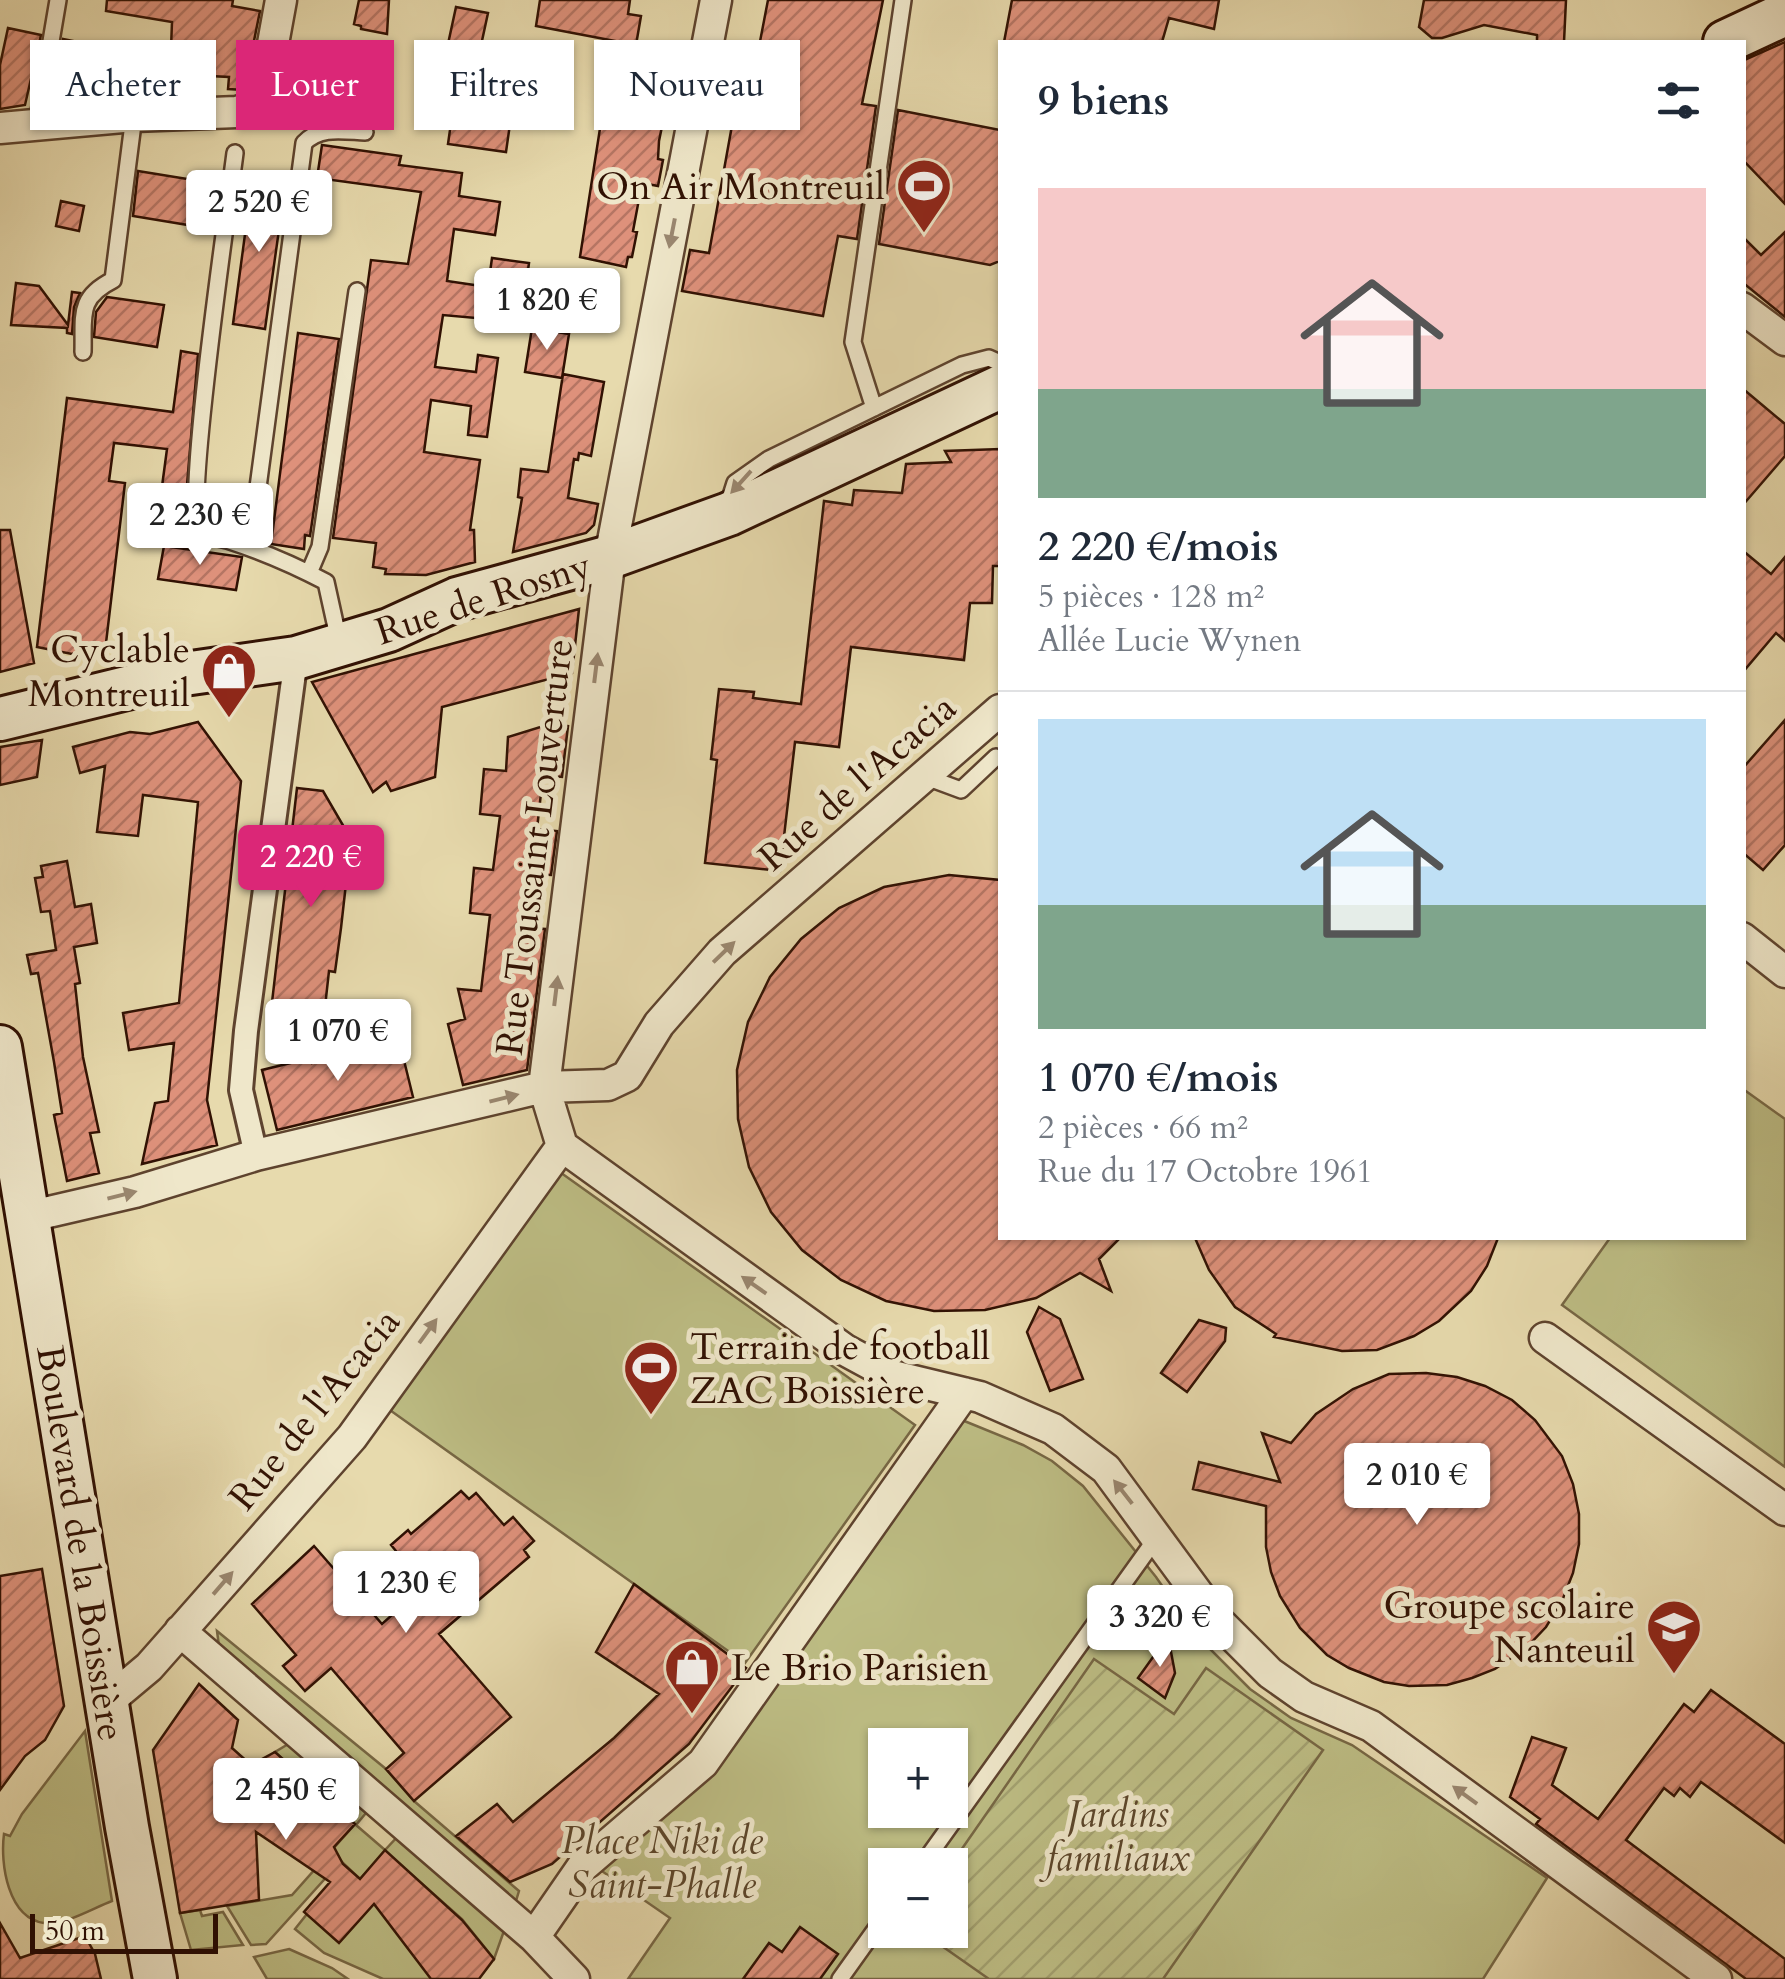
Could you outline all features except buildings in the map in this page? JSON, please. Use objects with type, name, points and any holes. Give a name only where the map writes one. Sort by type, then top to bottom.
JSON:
[{"type":"main road","points":[[1730,40],[1785,14]]},
{"type":"main road","name":"Rue de Rosny","points":[[0,718],[168,678],[296,658],[389,630],[457,598],[610,556],[729,514],[998,388]]},
{"type":"main road","name":"Boulevard de la Boissière","points":[[2,1071],[155,1979]]},
{"type":"street","points":[[216,113],[237,112],[258,105],[281,0]]},
{"type":"street","name":"Rue Toussaint Louverture","points":[[544,1088],[610,556],[716,0]]},
{"type":"street","points":[[0,128],[30,125]]},
{"type":"street","points":[[1746,311],[1785,340]]},
{"type":"street","points":[[256,1156],[241,1090],[296,658]]},
{"type":"street","name":"Rue de l'Acacia","points":[[27,1217],[135,1192],[256,1156],[544,1088],[608,1085],[627,1076],[658,1024],[722,952],[998,714]]},
{"type":"street","points":[[1746,941],[1785,972]]},
{"type":"street","points":[[544,1088],[562,1146],[846,1350],[893,1376],[964,1393],[1053,1428],[1106,1469],[1217,1620],[1270,1673],[1304,1697],[1371,1726],[1716,1979]]},
{"type":"street","name":"Rue de l'Acacia","points":[[106,1702],[149,1667],[352,1437],[562,1146]]},
{"type":"street","points":[[1545,1338],[1785,1510]]},
{"type":"street","points":[[534,1937],[583,1866],[704,1763],[964,1393]]},
{"type":"street","points":[[180,1631],[534,1937],[574,1979]]},
{"type":"lane","points":[[51,40],[58,0]]},
{"type":"lane","points":[[874,408],[854,342],[902,0]]},
{"type":"lane","points":[[83,352],[84,302],[95,289],[113,280],[132,130]]},
{"type":"lane","points":[[250,548],[304,143],[322,131],[364,132]]},
{"type":"lane","points":[[235,153],[194,504],[198,526],[208,535],[250,548],[326,582],[340,645]]},
{"type":"lane","points":[[309,573],[320,548],[357,291]]},
{"type":"lane","points":[[729,514],[728,500],[735,482],[770,459],[978,358],[998,363]]},
{"type":"lane","points":[[926,777],[961,790],[996,757]]},
{"type":"lane","points":[[934,1848],[1157,1537]]},
{"type":"lane","points":[[840,1979],[868,1940]]},
{"type":"green space","points":[[1746,1091],[1785,1119],[1785,1467],[1562,1305],[1609,1240],[1746,1240]]},
{"type":"green space","name":"Terrain de football ZAC Boissière","points":[[557,1170],[915,1425],[745,1663],[387,1408]]},
{"type":"green space","name":"Place Niki de Saint-Phalle","points":[[957,1418],[1023,1445],[1052,1461],[1083,1486],[1156,1577],[1196,1635],[1250,1689],[1291,1718],[1352,1745],[1547,1878],[1483,1979],[628,1979],[670,1918],[596,1867],[712,1769]]},
{"type":"green space","points":[[217,1631],[386,1769],[414,1801],[519,1891],[515,1904],[220,1654]]},
{"type":"green space","name":"Jardins familiaux","points":[[1094,1659],[1174,1714],[1206,1668],[1323,1750],[1163,1979],[989,1979],[945,1948],[968,1948],[968,1848],[963,1848]]},
{"type":"green space","points":[[85,1731],[112,1901],[69,1919],[44,1923],[32,1919],[14,1901],[5,1874],[4,1834],[10,1836],[22,1814]]},
{"type":"green space","points":[[295,1740],[371,1807],[356,1825],[385,1850],[400,1834],[505,1928],[494,1959],[462,1919],[385,1851],[360,1879],[341,1861],[266,1944],[251,1945],[227,1906],[292,1895],[355,1824],[275,1752]]},
{"type":"green space","points":[[374,1903],[449,1979],[383,1979],[324,1953],[295,1929],[307,1914]]},
{"type":"green space","points":[[200,1910],[202,1916],[223,1912],[243,1945],[191,1950],[180,1913]]},
{"type":"green space","points":[[289,1949],[348,1979],[267,1979],[254,1957]]},
{"type":"place","name":"On Air Montreuil","points":[[924,235]]},
{"type":"place","name":"Cyclable Montreuil","points":[[229,720]]},
{"type":"place","name":"Terrain de football ZAC Boissière","points":[[651,1417]]},
{"type":"place","name":"Groupe scolaire Nanteuil","points":[[1674,1676]]},
{"type":"place","name":"Le Brio Parisien","points":[[692,1716]]}]
